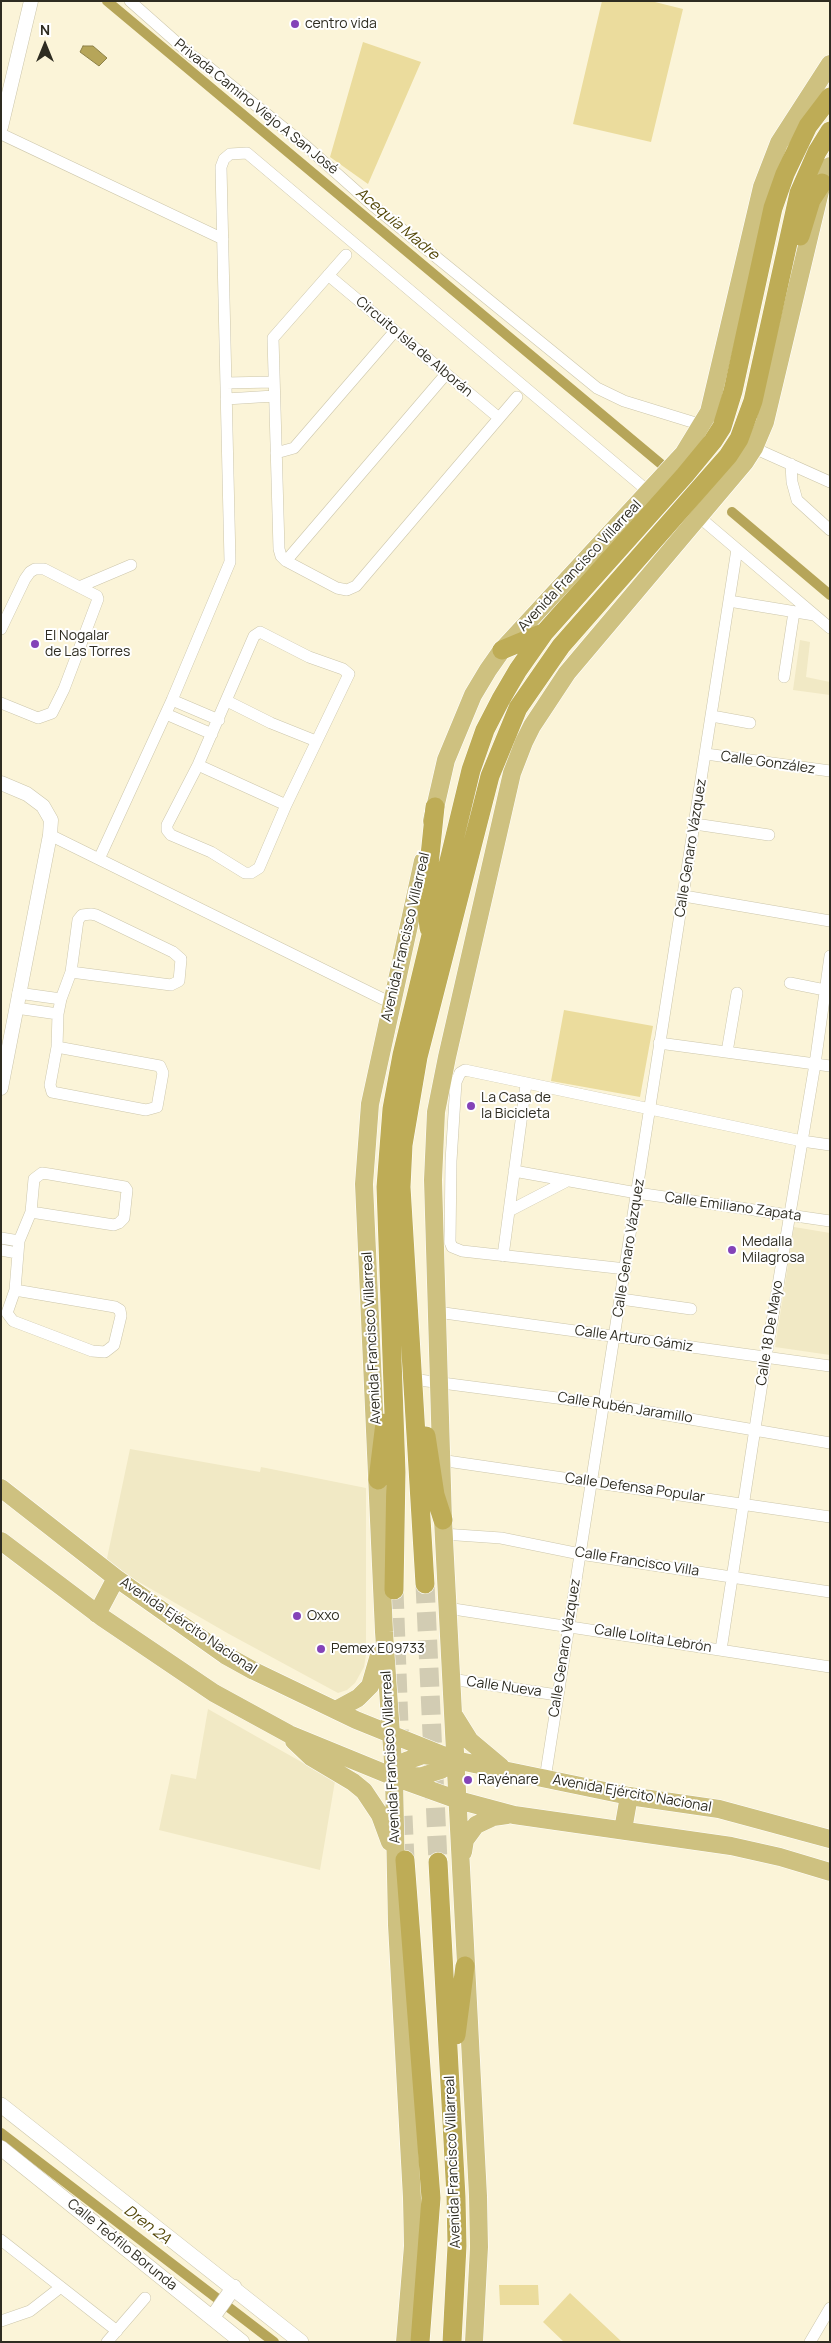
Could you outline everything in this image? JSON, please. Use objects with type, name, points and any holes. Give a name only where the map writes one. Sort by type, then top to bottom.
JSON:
[{"type":"highway","name":"Avenida Francisco Villarreal","points":[[394,1590],[396,1472],[386,1187],[392,1109],[404,1047],[431,943],[471,770],[485,730],[518,670],[544,633],[685,474],[713,441],[722,427],[733,391],[773,208],[793,155],[808,126],[830,96]]},
{"type":"highway","points":[[425,1584],[401,1187],[408,1108],[418,1057],[490,776],[518,708],[561,646],[733,448],[747,422],[799,193],[817,152],[830,131]]},
{"type":"highway","points":[[766,337],[812,200],[826,175]]},
{"type":"highway","points":[[502,650],[544,633]]},
{"type":"highway","points":[[431,943],[426,899],[435,808]]},
{"type":"highway","points":[[408,1301],[431,1469],[443,1527]]},
{"type":"highway","points":[[378,1480],[386,1415],[387,1366],[391,1327]]},
{"type":"highway","name":"Avenida Francisco Villarreal","points":[[438,1862],[457,2246],[452,2342]]},
{"type":"highway","name":"Avenida Francisco Villarreal","points":[[401,1863],[423,2094],[430,2198],[420,2342]]},
{"type":"highway","points":[[397,1925],[406,1961],[423,2094]]},
{"type":"highway","points":[[449,2067],[454,2058],[465,1966]]},
{"type":"main road","name":"Avenida Francisco Villarreal","points":[[405,2342],[413,2246],[397,1925],[401,1863],[390,1734],[384,1632],[364,1184],[370,1104],[390,1003],[446,760],[473,694],[502,650],[684,453],[702,425],[715,392],[747,242],[762,187],[779,143],[830,64]]},
{"type":"main road","points":[[474,2342],[479,2247],[478,2196],[440,1460],[440,1383],[433,1180],[436,1112],[512,772],[532,726],[567,673],[754,448],[770,404],[826,175]]},
{"type":"main road","points":[[379,1515],[384,1487],[389,1477],[396,1472],[410,1473],[418,1479],[443,1527]]},
{"type":"main road","name":"Avenida Ejército Nacional","points":[[1,1488],[116,1578],[225,1654],[254,1671],[390,1734],[455,1760],[629,1796],[719,1809],[830,1840]]},
{"type":"main road","points":[[1,1541],[97,1614],[214,1693],[289,1734],[394,1777],[458,1800],[514,1815],[731,1846],[780,1857],[830,1872]]},
{"type":"main road","points":[[97,1614],[116,1578]]},
{"type":"main road","points":[[336,1710],[358,1698],[370,1686],[376,1671],[384,1632]]},
{"type":"main road","points":[[453,1714],[470,1741],[505,1770]]},
{"type":"main road","points":[[289,1734],[311,1757],[353,1782],[364,1791],[380,1815],[401,1863]]},
{"type":"main road","points":[[394,1777],[422,1776],[441,1770],[455,1760]]},
{"type":"main road","points":[[623,1830],[629,1796]]},
{"type":"main road","points":[[461,1865],[465,1840],[476,1825],[493,1817],[514,1815]]},
{"type":"main road","points":[[1,2106],[231,2290],[301,2342]]},
{"type":"main road","name":"Calle Teófilo Borunda","points":[[1,2148],[215,2314],[242,2342]]},
{"type":"main road","points":[[215,2314],[231,2290]]},
{"type":"street","points":[[1,127],[4,105],[31,1]]},
{"type":"street","name":"Privada Camino Viejo A San José","points":[[130,1],[190,55],[206,65],[306,146],[385,216],[597,388],[624,401],[702,425]]},
{"type":"street","points":[[1,134],[223,239]]},
{"type":"street","points":[[99,859],[166,714],[230,562],[221,167],[224,159],[230,154],[247,153],[649,492]]},
{"type":"street","points":[[346,255],[273,338],[279,549],[281,556],[286,561],[337,588],[347,590],[356,586],[517,398]]},
{"type":"street","name":"Circuito Isla de Alborán","points":[[328,275],[499,418]]},
{"type":"street","points":[[276,453],[294,448],[395,331]]},
{"type":"street","points":[[286,561],[446,374]]},
{"type":"street","points":[[226,383],[273,382]]},
{"type":"street","points":[[226,399],[274,396]]},
{"type":"street","points":[[754,448],[830,482]]},
{"type":"street","points":[[791,464],[793,488],[797,500],[830,530]]},
{"type":"street","points":[[698,516],[830,628]]},
{"type":"street","name":"Calle Genaro Vázquez","points":[[545,1779],[603,1404],[626,1269],[659,1043],[712,716],[736,549]]},
{"type":"street","points":[[79,587],[131,565]]},
{"type":"street","points":[[1,704],[38,718],[52,713],[64,689],[98,602],[97,596],[44,569],[35,569],[25,579],[2,624]]},
{"type":"street","points":[[729,601],[815,615]]},
{"type":"street","points":[[784,677],[794,612]]},
{"type":"street","points":[[264,632],[298,652],[343,669],[349,674],[316,741],[259,868],[255,872],[245,873],[211,852],[171,835],[167,830],[169,820],[198,766],[227,701],[256,633],[264,632]]},
{"type":"street","points":[[172,700],[219,720]]},
{"type":"street","points":[[227,701],[271,724],[316,741]]},
{"type":"street","points":[[166,714],[212,734]]},
{"type":"street","points":[[712,716],[750,723]]},
{"type":"street","name":"Calle González","points":[[706,754],[830,771]]},
{"type":"street","points":[[198,766],[286,806]]},
{"type":"street","points":[[1,783],[27,794],[43,806],[51,820],[50,836],[1,1088]]},
{"type":"street","points":[[695,824],[769,835]]},
{"type":"street","points":[[50,836],[390,1003]]},
{"type":"street","points":[[684,896],[830,921]]},
{"type":"street","points":[[57,1047],[160,1066],[163,1073],[157,1107],[146,1110],[52,1092],[50,1085],[57,1047],[58,1014],[61,999],[71,972],[78,920],[87,914],[96,916],[173,952],[181,959],[179,981],[171,985],[71,972]]},
{"type":"street","name":"Calle 18 De Mayo","points":[[721,1650],[766,1357],[827,990],[830,956]]},
{"type":"street","points":[[790,984],[827,990]]},
{"type":"street","points":[[18,993],[61,999]]},
{"type":"street","points":[[727,1052],[737,993]]},
{"type":"street","points":[[16,1008],[58,1014]]},
{"type":"street","points":[[659,1043],[830,1066]]},
{"type":"street","points":[[626,1269],[503,1256],[456,1250],[452,1247],[450,1242],[450,1161],[456,1082],[460,1073],[465,1070],[802,1141],[830,1145]]},
{"type":"street","points":[[503,1256],[526,1084]]},
{"type":"street","name":"Calle Emiliano Zapata","points":[[514,1170],[637,1193],[830,1221]]},
{"type":"street","points":[[15,1290],[116,1307],[121,1316],[114,1345],[105,1352],[92,1351],[13,1321],[7,1313],[15,1290],[18,1247],[32,1212],[34,1179],[42,1173],[122,1186],[127,1190],[124,1218],[114,1225],[32,1212]]},
{"type":"street","points":[[509,1211],[567,1181]]},
{"type":"street","points":[[1,1238],[18,1247]]},
{"type":"street","points":[[1,1250],[18,1247]]},
{"type":"street","points":[[621,1299],[691,1309]]},
{"type":"street","name":"Calle Arturo Gámiz","points":[[437,1312],[830,1366]]},
{"type":"street","name":"Calle Rubén Jaramillo","points":[[419,1380],[603,1404],[830,1443]]},
{"type":"street","name":"Calle Defensa Popular","points":[[440,1460],[830,1517]]},
{"type":"street","name":"Calle Francisco Villa","points":[[443,1527],[580,1554],[830,1592]]},
{"type":"street","name":"Calle Lolita Lebrón","points":[[447,1608],[830,1667]]},
{"type":"street","name":"Calle Nueva","points":[[451,1679],[558,1695]]},
{"type":"street","points":[[1,2240],[117,2331]]},
{"type":"street","points":[[1,2321],[30,2311],[61,2287]]},
{"type":"street","points":[[108,2342],[146,2298]]},
{"type":"street","points":[[810,2342],[830,2308]]},
{"type":"shaded area","points":[[602,1],[651,1],[683,9],[651,142],[573,124]]},
{"type":"shaded area","points":[[363,42],[421,62],[368,184],[330,157]]},
{"type":"shaded area","points":[[83,46],[93,46],[107,58],[99,66],[80,52]]},
{"type":"shaded area","points":[[800,640],[810,642],[806,677],[830,682],[830,695],[793,690]]},
{"type":"shaded area","points":[[564,1010],[653,1026],[640,1097],[551,1081]]},
{"type":"shaded area","points":[[794,1227],[830,1233],[830,1355],[775,1347]]},
{"type":"shaded area","points":[[130,1449],[260,1472],[261,1467],[366,1488],[366,1655],[364,1667],[355,1683],[347,1690],[338,1693],[229,1634],[106,1563]]},
{"type":"shaded area","points":[[208,1709],[335,1781],[320,1870],[159,1830],[171,1774],[196,1779]]},
{"type":"shaded area","points":[[499,2285],[538,2285],[539,2305],[500,2305]]},
{"type":"shaded area","points":[[570,2293],[622,2342],[564,2342],[543,2322]]},
{"type":"waterway","name":"Acequia Madre","points":[[107,1],[667,469]]},
{"type":"waterway","name":"Acequia Madre","points":[[732,512],[830,595]]},
{"type":"waterway","name":"Dren 2A","points":[[1,2133],[274,2342]]},
{"type":"tunnel","points":[[425,1584],[438,1862]]},
{"type":"tunnel","points":[[394,1590],[400,1753]]},
{"type":"tunnel","points":[[403,1816],[405,1860]]},
{"type":"place","name":"centro vida","points":[[295,24]]},
{"type":"place","name":"El Nogalar de Las Torres","points":[[35,644]]},
{"type":"place","name":"La Casa de la Bicicleta","points":[[471,1106]]},
{"type":"place","name":"Medalla Milagrosa","points":[[732,1250]]},
{"type":"place","name":"Oxxo","points":[[297,1616]]},
{"type":"place","name":"Pemex E09733","points":[[321,1649]]},
{"type":"place","name":"Rayénare","points":[[468,1780]]}]
